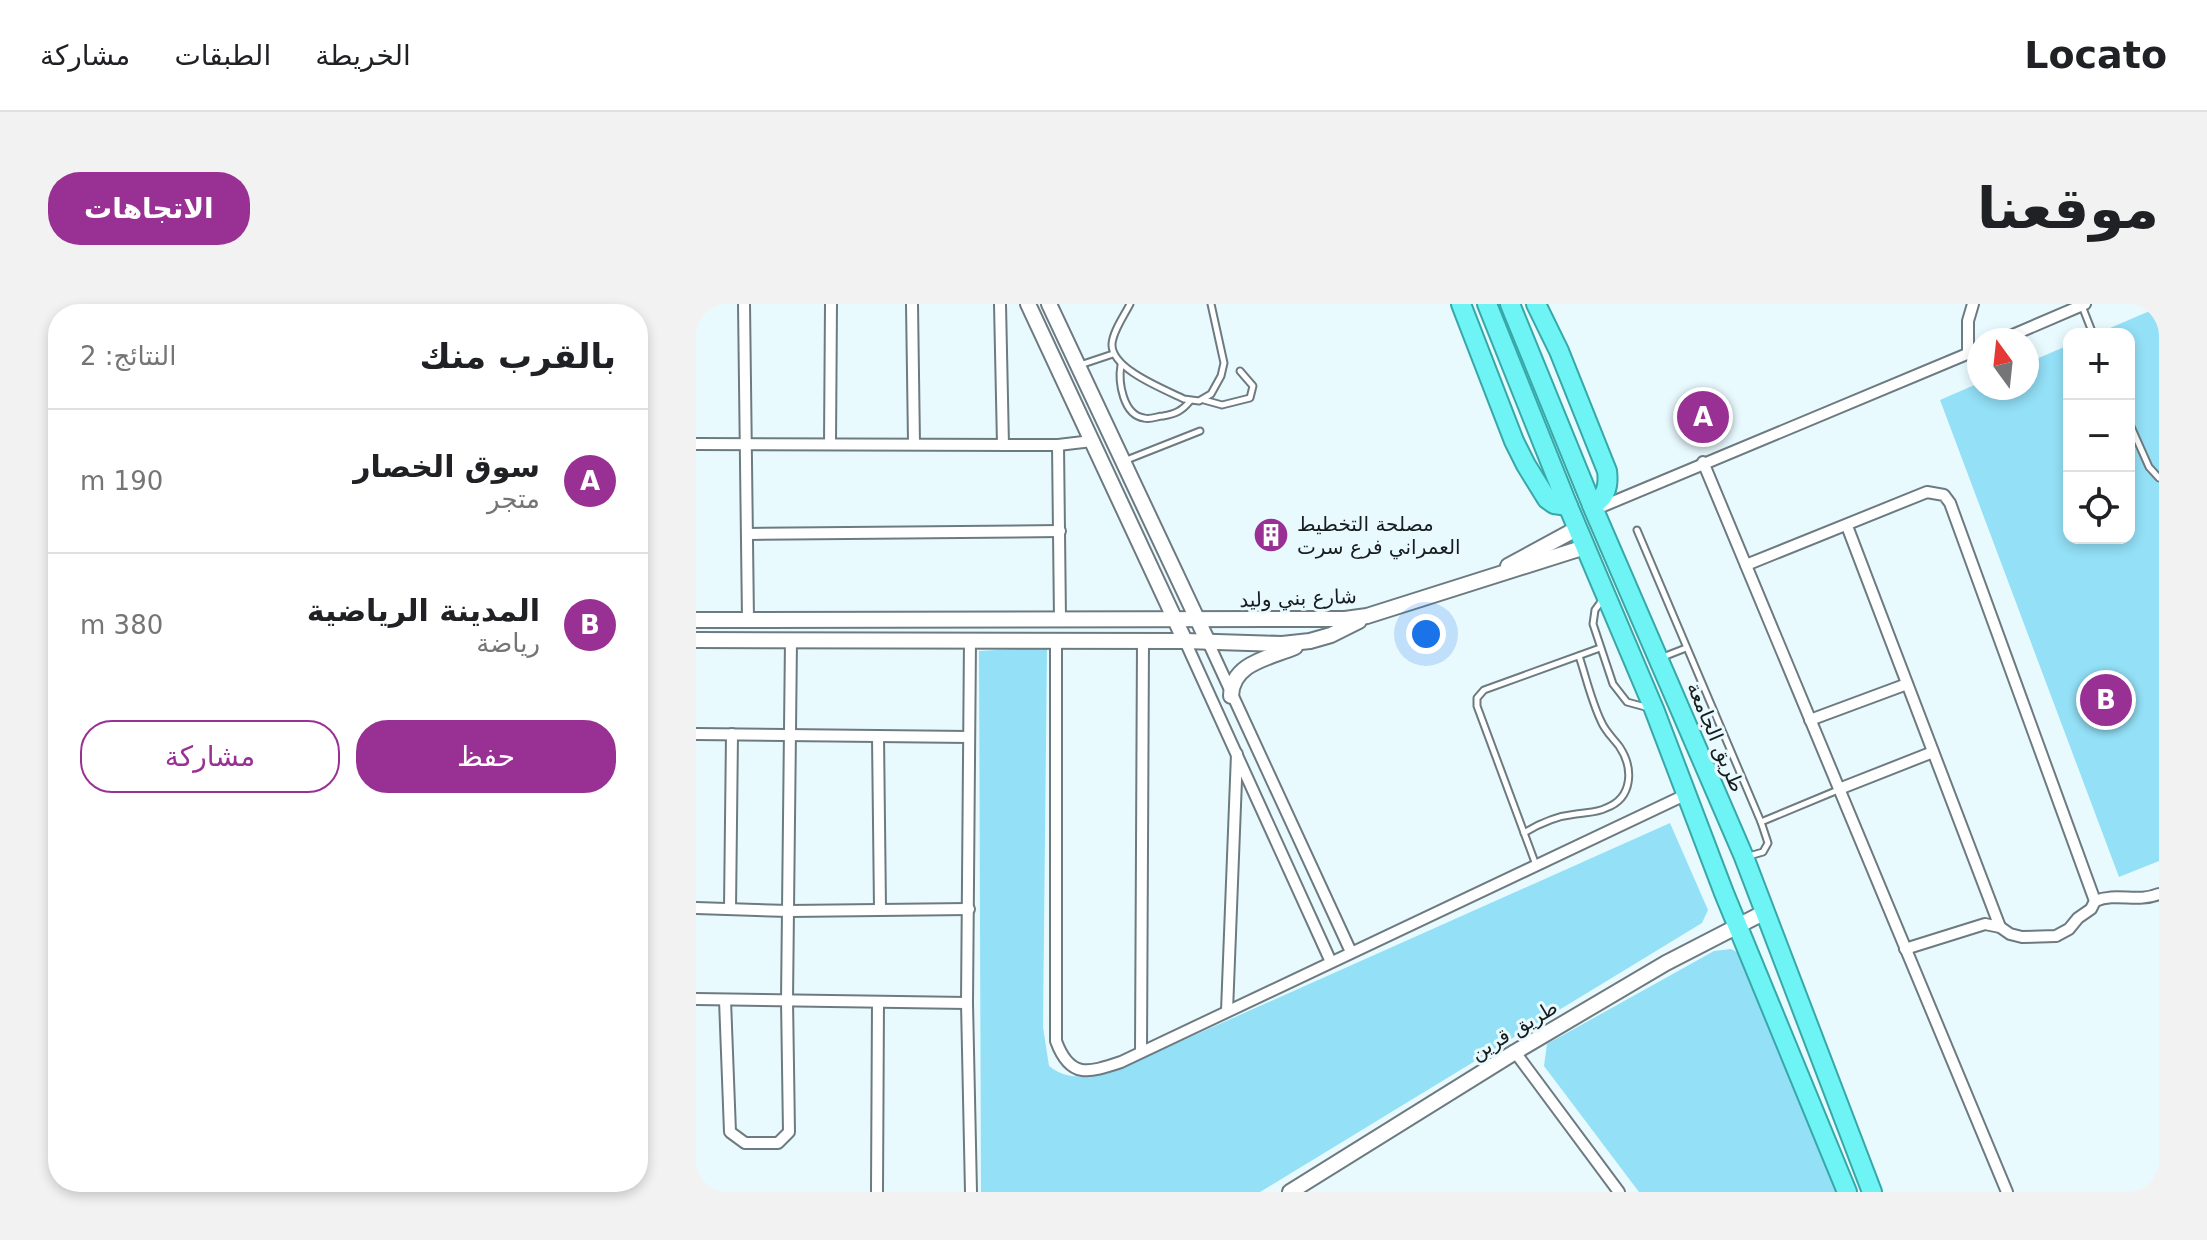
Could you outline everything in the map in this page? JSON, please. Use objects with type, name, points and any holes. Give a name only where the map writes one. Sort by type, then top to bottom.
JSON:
[{"type":"highway","points":[[1461,304],[1526,465],[1547,499],[1573,516]]},
{"type":"highway","points":[[1487,304],[1654,709],[1847,1192]]},
{"type":"highway","name":"طريق الجامعة","points":[[1510,304],[1593,507],[1744,857],[1872,1192]]},
{"type":"highway","points":[[1536,304],[1559,351],[1607,471],[1606,491],[1593,507]]},
{"type":"street","points":[[744,304],[748,620]]},
{"type":"street","points":[[830,443],[831,304]]},
{"type":"street","points":[[912,304],[914,443]]},
{"type":"street","points":[[1000,304],[1003,445]]},
{"type":"street","points":[[1028,304],[1238,752],[1331,962]]},
{"type":"street","points":[[1049,304],[1351,952]]},
{"type":"street","points":[[1969,328],[1973,304]]},
{"type":"street","points":[[2029,328],[2083,305]]},
{"type":"street","points":[[1051,351],[1068,344]]},
{"type":"street","points":[[1593,507],[1967,355]]},
{"type":"street","points":[[696,444],[1058,445],[1092,441]]},
{"type":"street","points":[[1058,445],[1060,619]]},
{"type":"street","points":[[1703,462],[2007,1192]]},
{"type":"street","points":[[1746,565],[1927,492],[1944,495],[1950,503],[2095,901]]},
{"type":"street","points":[[1496,573],[1573,516]]},
{"type":"street","points":[[1847,526],[2000,927]]},
{"type":"street","points":[[748,534],[1060,531]]},
{"type":"street","points":[[1367,616],[1585,547]]},
{"type":"street","name":"شارع بني وليد","points":[[696,620],[1323,620],[1367,616]]},
{"type":"street","name":"شارع بني وليد","points":[[696,640],[1282,644],[1331,635],[1367,616]]},
{"type":"street","points":[[725,1000],[730,1132],[745,1143],[778,1143],[789,1132],[787,1000],[791,640]]},
{"type":"street","points":[[970,640],[967,1003],[971,1192]]},
{"type":"street","points":[[1056,641],[1056,1041],[1065,1062],[1081,1071],[1091,1072],[1141,1052],[1687,794]]},
{"type":"street","points":[[1141,1052],[1143,641]]},
{"type":"street","points":[[1231,696],[1236,675],[1244,668],[1310,641]]},
{"type":"street","points":[[1810,720],[1907,684]]},
{"type":"street","points":[[696,734],[969,737]]},
{"type":"street","points":[[730,909],[732,734]]},
{"type":"street","points":[[878,736],[880,908]]},
{"type":"street","points":[[1227,1011],[1238,752]]},
{"type":"street","points":[[1839,789],[1933,752]]},
{"type":"street","points":[[1905,949],[1985,924],[2022,937],[2056,936],[2069,929],[2091,909],[2095,901],[2110,895],[2138,899],[2159,894]]},
{"type":"street","points":[[696,908],[789,911],[969,909]]},
{"type":"street","name":"طريق قرين","points":[[1290,1192],[1515,1052],[1666,963],[1765,912]]},
{"type":"street","points":[[696,999],[967,1003]]},
{"type":"street","points":[[877,1192],[878,1002]]},
{"type":"street","points":[[1515,1052],[1619,1192]]},
{"type":"lane","points":[[1130,304],[1114,338],[1113,354],[1121,365],[1190,401],[1204,400],[1228,405],[1250,398],[1254,392],[1253,386],[1240,371]]},
{"type":"lane","points":[[1204,400],[1214,391],[1224,367],[1211,304]]},
{"type":"lane","points":[[2083,305],[2091,328]]},
{"type":"lane","points":[[1078,366],[1113,354]]},
{"type":"lane","points":[[1121,365],[1121,390],[1126,402],[1139,417],[1147,419],[1175,414],[1190,401]]},
{"type":"lane","points":[[1123,462],[1200,431]]},
{"type":"lane","points":[[2135,436],[2149,467],[2159,478]]},
{"type":"lane","points":[[1637,530],[1768,843],[1763,852],[1744,857]]},
{"type":"lane","points":[[1607,596],[1598,604],[1593,617],[1594,631],[1618,694],[1632,705],[1654,709]]},
{"type":"lane","points":[[1536,866],[1477,706],[1477,698],[1484,690],[1600,648]]},
{"type":"lane","points":[[1658,659],[1686,648]]},
{"type":"lane","points":[[1524,833],[1539,824],[1564,816],[1608,808],[1621,801],[1627,790],[1629,772],[1625,757],[1600,720],[1579,656]]},
{"type":"lane","points":[[1761,822],[1839,789]]},
{"type":"shaded area","points":[[2159,307],[2159,861],[2119,877],[1940,400],[1967,388],[1967,400],[2039,400],[2039,358],[2063,348],[2063,544],[2135,544],[2135,328],[2110,328]]},
{"type":"shaded area","points":[[1047,647],[1043,1027],[1049,1066],[1058,1072],[1084,1076],[1123,1067],[1670,823],[1708,910],[1702,923],[1260,1192],[981,1192],[979,651]]},
{"type":"shaded area","points":[[1731,949],[1746,957],[1842,1192],[1639,1192],[1544,1066],[1547,1044],[1714,951]]},
{"type":"place","name":"سوق الخصار","points":[[1703,417]]},
{"type":"place","name":"مصلحة التخطيط العمراني فرع سرت","points":[[1271,535]]},
{"type":"place","name":"المدينة الرياضية","points":[[2106,700]]}]
